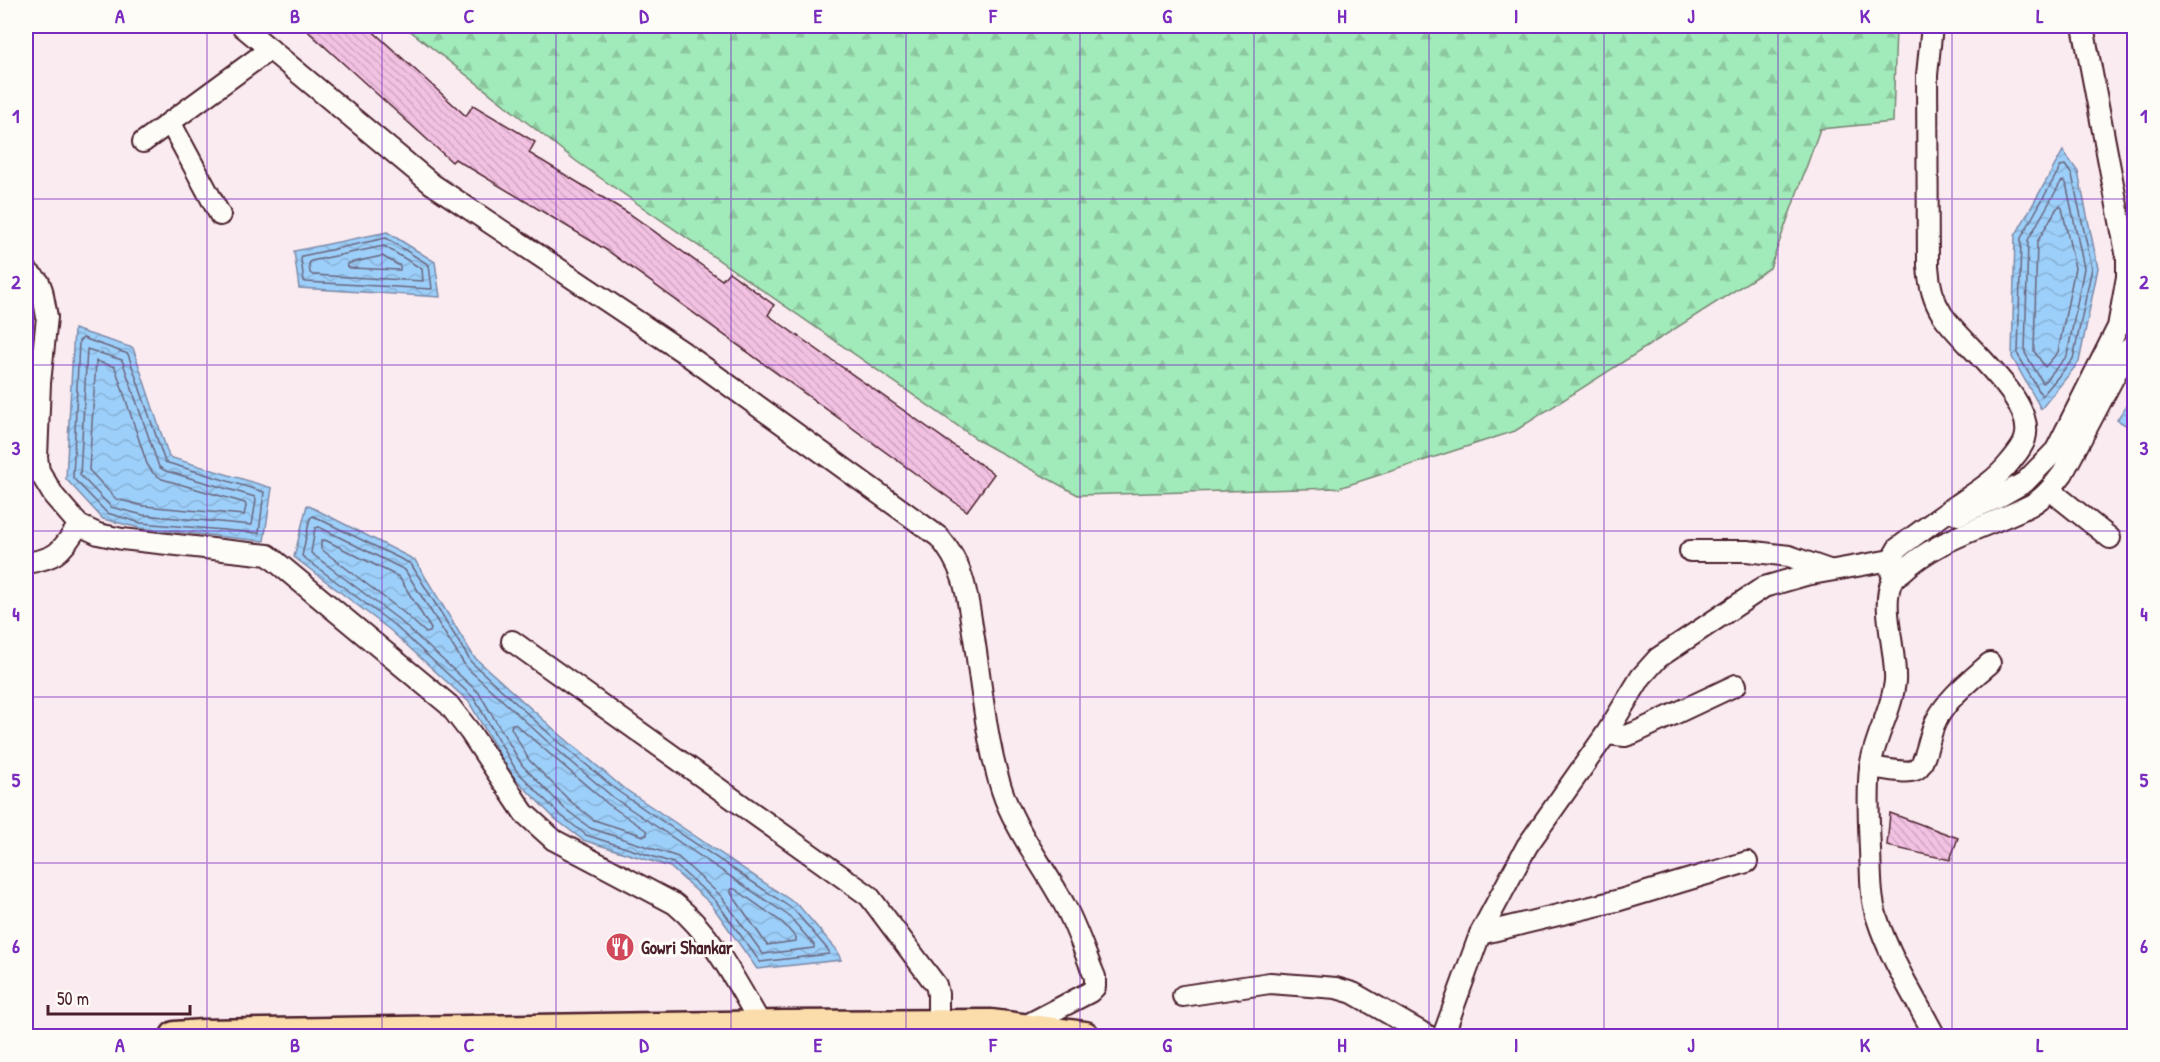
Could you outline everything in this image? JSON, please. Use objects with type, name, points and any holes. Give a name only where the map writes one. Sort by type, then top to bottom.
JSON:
[{"type":"highway","points":[[176,1036],[762,1026],[901,1030],[938,1024],[991,1024],[1085,1036]]},
{"type":"street","points":[[242,26],[432,184],[683,352],[939,537],[952,553],[959,566],[966,594],[995,763],[1005,800],[1028,844],[1066,907],[1095,978],[1095,987],[1090,992],[1021,1028]]},
{"type":"street","points":[[1932,26],[1927,75],[1929,282],[1941,313],[2004,383],[2023,416],[2026,432],[2024,443],[2009,464],[1986,485],[1898,548],[1891,560],[1892,581],[1888,601],[1895,679],[1892,701],[1875,744],[1870,767],[1868,797],[1872,888],[1876,915],[1885,940],[1935,1036]]},
{"type":"street","points":[[1922,530],[2012,490],[2025,482],[2047,460],[2063,438],[2118,327],[2127,277],[2127,258],[2083,26]]},
{"type":"street","points":[[143,142],[270,49]]},
{"type":"street","points":[[170,122],[220,215]]},
{"type":"street","points":[[26,270],[39,282],[45,297],[47,317],[33,381],[39,471],[54,496],[79,525],[98,534],[122,538],[268,555],[449,705],[470,732],[524,813],[554,840],[675,904],[688,915],[714,946],[762,1026]]},
{"type":"street","points":[[1892,581],[1910,564],[1929,552],[1963,534],[2033,504],[2050,490],[2063,473],[2128,350],[2134,343]]},
{"type":"street","points":[[2050,490],[2110,538]]},
{"type":"street","points":[[26,563],[45,560],[56,555],[79,525]]},
{"type":"street","points":[[1689,551],[1747,551],[1790,556],[1832,571]]},
{"type":"street","points":[[1443,1036],[1480,934],[1527,846],[1605,734],[1641,677],[1658,658],[1764,587],[1806,575],[1891,560]]},
{"type":"street","points":[[512,640],[869,896],[936,985],[938,1024]]},
{"type":"street","points":[[1870,767],[1909,771],[1916,769],[1922,762],[1935,722],[1960,689],[1990,663]]},
{"type":"street","points":[[1605,734],[1625,736],[1634,733],[1736,685]]},
{"type":"street","points":[[1480,934],[1620,900],[1747,862]]},
{"type":"street","points":[[1183,996],[1270,984],[1341,988],[1428,1036]]},
{"type":"green space","points":[[404,26],[1896,26],[1893,122],[1820,129],[1770,268],[1515,431],[1339,488],[1078,495],[981,442],[576,161]]},
{"type":"water","points":[[2063,151],[2078,172],[2098,268],[2079,362],[2041,409],[2012,357],[2015,236]]},
{"type":"water","points":[[387,232],[435,262],[440,297],[299,288],[294,251]]},
{"type":"water","points":[[74,329],[133,348],[169,457],[272,488],[264,541],[140,528],[103,519],[66,479]]},
{"type":"water","points":[[2134,393],[2134,430],[2117,420]]},
{"type":"water","points":[[307,505],[415,560],[474,657],[622,787],[799,906],[836,949],[841,960],[757,969],[711,904],[670,867],[583,840],[554,818],[511,774],[469,702],[390,630],[294,557]]},
{"type":"building","points":[[302,26],[367,26],[466,116],[473,105],[535,142],[529,153],[630,214],[722,280],[729,272],[774,305],[768,315],[994,474],[967,511],[608,251],[455,159],[452,162]]},
{"type":"building","points":[[1890,813],[1958,838],[1950,860],[1887,846]]},
{"type":"place","name":"Gowri Shankar","points":[[620,947]]}]
